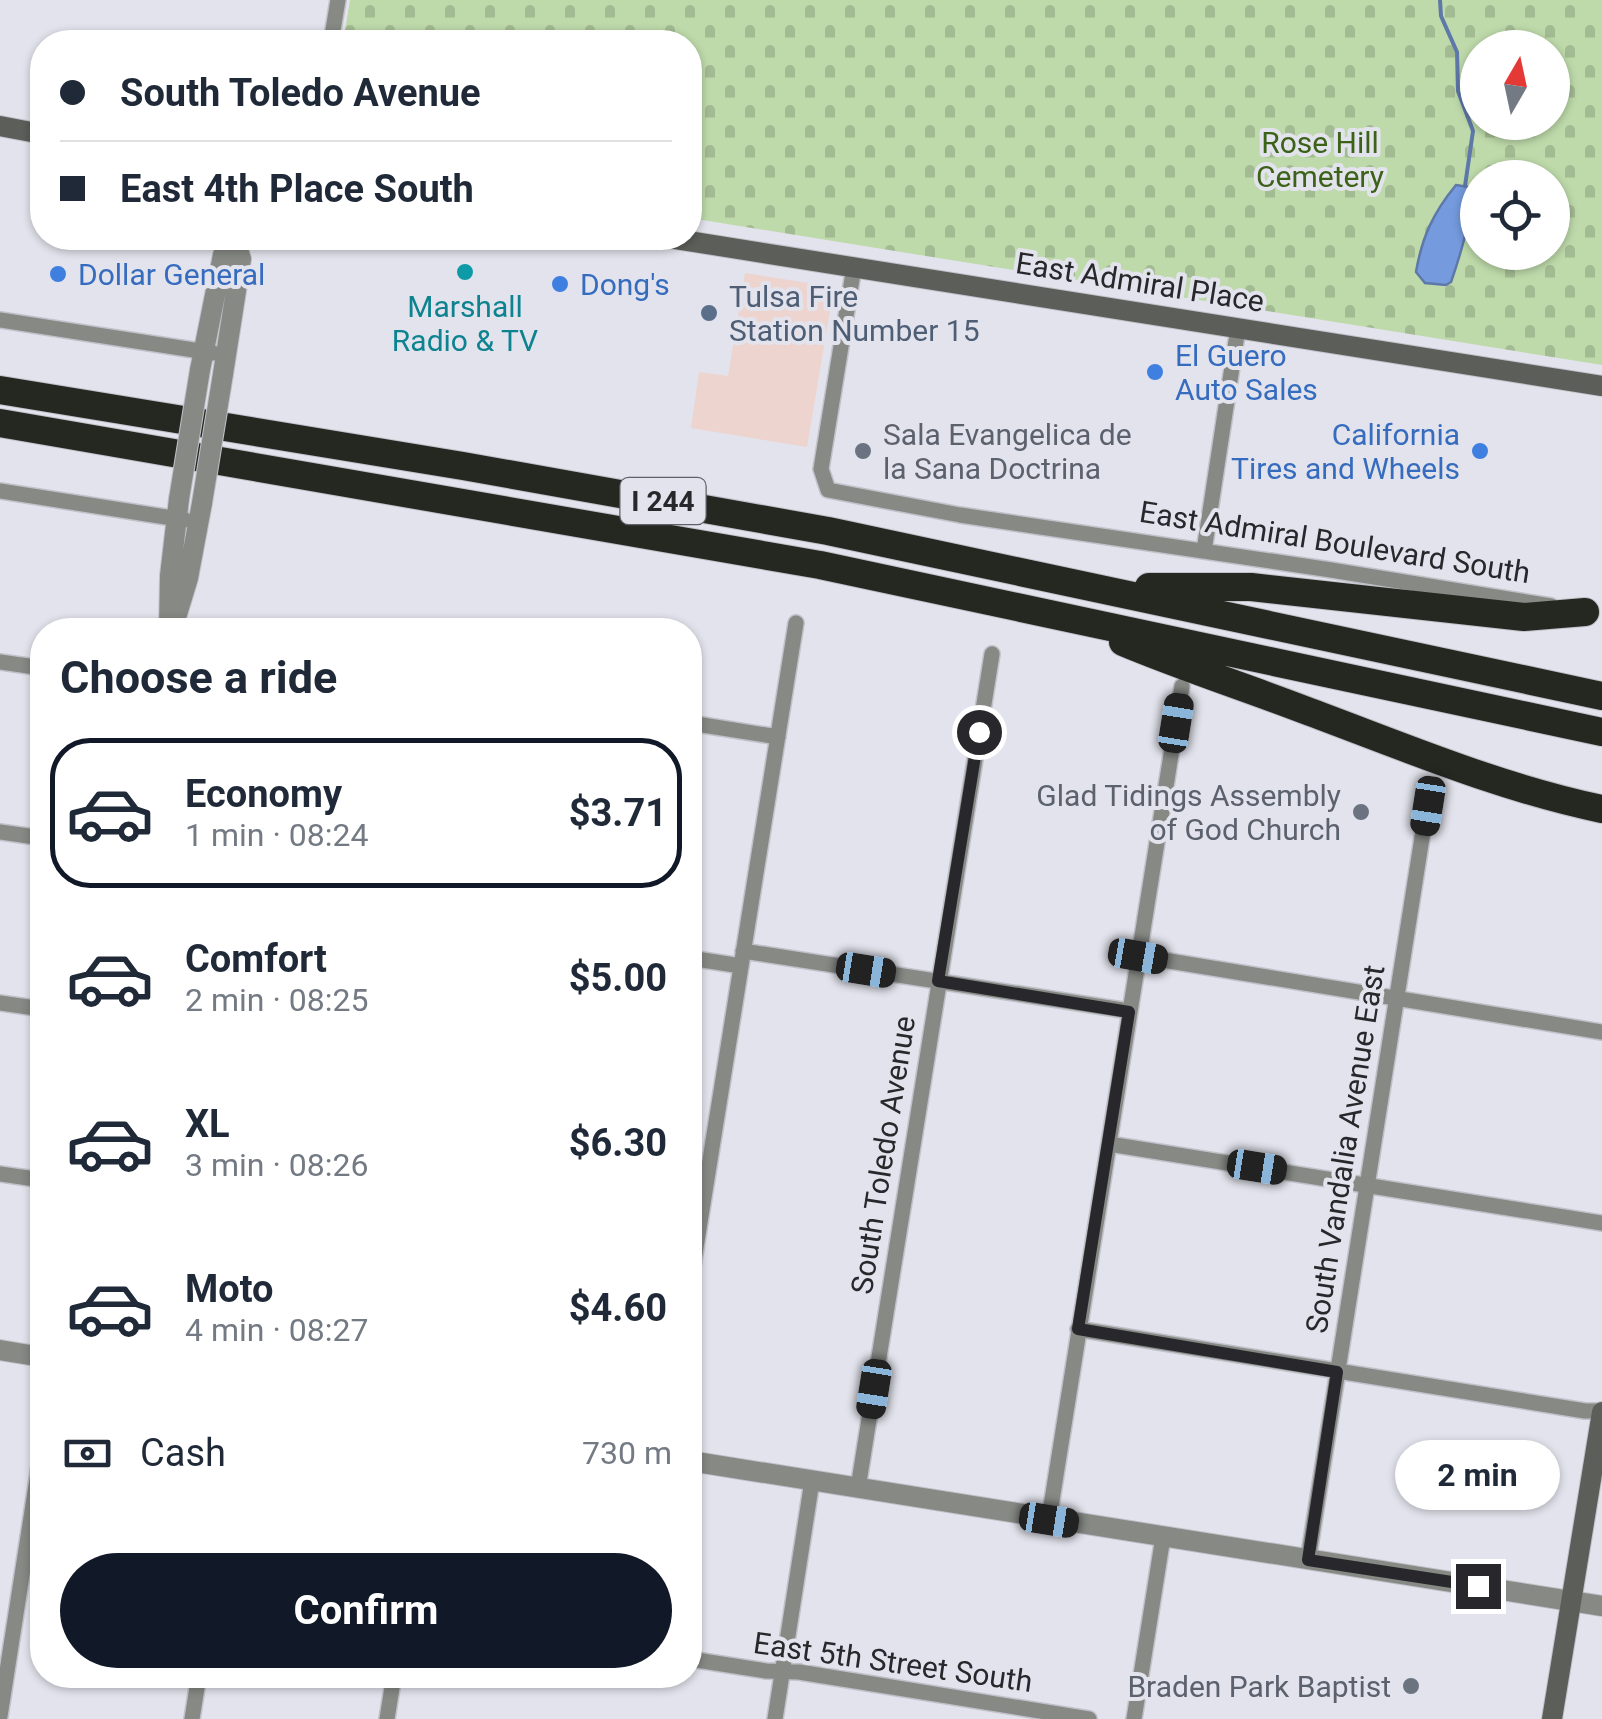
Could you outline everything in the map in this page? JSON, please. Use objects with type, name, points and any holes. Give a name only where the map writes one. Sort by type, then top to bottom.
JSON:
[{"type":"highway","name":"I 244","points":[[0,390],[828,531],[1602,696]]},
{"type":"highway","name":"I 244","points":[[0,424],[820,565],[1602,732]]},
{"type":"highway","points":[[1093,587],[1251,587],[1524,617],[1594,614]]},
{"type":"highway","points":[[1062,616],[1195,672],[1499,784],[1602,809]]},
{"type":"main road","points":[[0,126],[30,132]]},
{"type":"main road","name":"East Admiral Place","points":[[702,243],[1602,386]]},
{"type":"main road","points":[[1552,1719],[1602,1412]]},
{"type":"street","points":[[334,30],[338,0]]},
{"type":"street","points":[[171,618],[178,509],[201,361],[226,250]]},
{"type":"street","points":[[174,618],[188,578],[201,513],[241,259],[238,250]]},
{"type":"street","name":"East Admiral Boulevard South","points":[[854,266],[821,469],[828,490],[960,515],[1480,593],[1594,614]]},
{"type":"street","points":[[0,320],[225,365]]},
{"type":"street","points":[[1204,552],[1238,328]]},
{"type":"street","points":[[0,491],[201,513]]},
{"type":"street","points":[[702,1210],[796,623]]},
{"type":"street","name":"South Toledo Avenue","points":[[858,1488],[992,654]]},
{"type":"street","points":[[0,662],[30,666]]},
{"type":"street","points":[[1049,1520],[1182,686]]},
{"type":"street","points":[[702,725],[778,737]]},
{"type":"street","name":"South Vandalia Avenue East","points":[[1308,1560],[1428,806]]},
{"type":"street","points":[[0,832],[30,836]]},
{"type":"street","points":[[1138,956],[1602,1032]]},
{"type":"street","points":[[702,958],[742,958],[938,981],[1129,1012]]},
{"type":"street","points":[[0,1003],[30,1008]]},
{"type":"street","points":[[1108,1144],[1602,1222]]},
{"type":"street","points":[[0,1174],[30,1178]]},
{"type":"street","points":[[1078,1329],[1602,1412]]},
{"type":"street","points":[[0,1350],[30,1355]]},
{"type":"street","points":[[702,1462],[1602,1606]]},
{"type":"street","points":[[775,1719],[812,1480]]},
{"type":"street","points":[[0,1716],[30,1524]]},
{"type":"street","points":[[1134,1719],[1163,1537]]},
{"type":"street","name":"East 5th Street South","points":[[702,1661],[1089,1719]]},
{"type":"street","points":[[192,1719],[197,1688]]},
{"type":"street","points":[[387,1719],[392,1688]]},
{"type":"shaded area","points":[[745,273],[834,287],[807,447],[691,428],[699,372],[728,376]]},
{"type":"green space","name":"Rose Hill Cemetery","points":[[350,0],[1602,0],[1602,365],[702,220],[702,30],[345,30]]},
{"type":"water","points":[[1456,185],[1460,186],[1460,253],[1451,282],[1446,285],[1425,283],[1416,272],[1441,205]]},
{"type":"waterway","points":[[1440,0],[1441,16],[1457,52],[1458,91],[1473,131],[1469,160]]},
{"type":"place","name":"Marshall Radio & TV","points":[[465,272]]},
{"type":"place","name":"Dollar General","points":[[58,274]]},
{"type":"place","name":"Dong's","points":[[560,284]]},
{"type":"place","name":"Tulsa Fire Station Number 15","points":[[709,313]]},
{"type":"place","name":"El Guero Auto Sales","points":[[1155,372]]},
{"type":"place","name":"Sala Evangelica de la Sana Doctrina","points":[[863,451]]},
{"type":"place","name":"California Tires and Wheels","points":[[1480,451]]},
{"type":"place","name":"Glad Tidings Assembly of God Church","points":[[1361,812]]},
{"type":"place","name":"Braden Park Baptist","points":[[1411,1686]]},
{"type":"route","points":[[979,732],[938,981],[1129,1012],[1078,1329],[1337,1372],[1308,1560],[1478,1586]]}]
